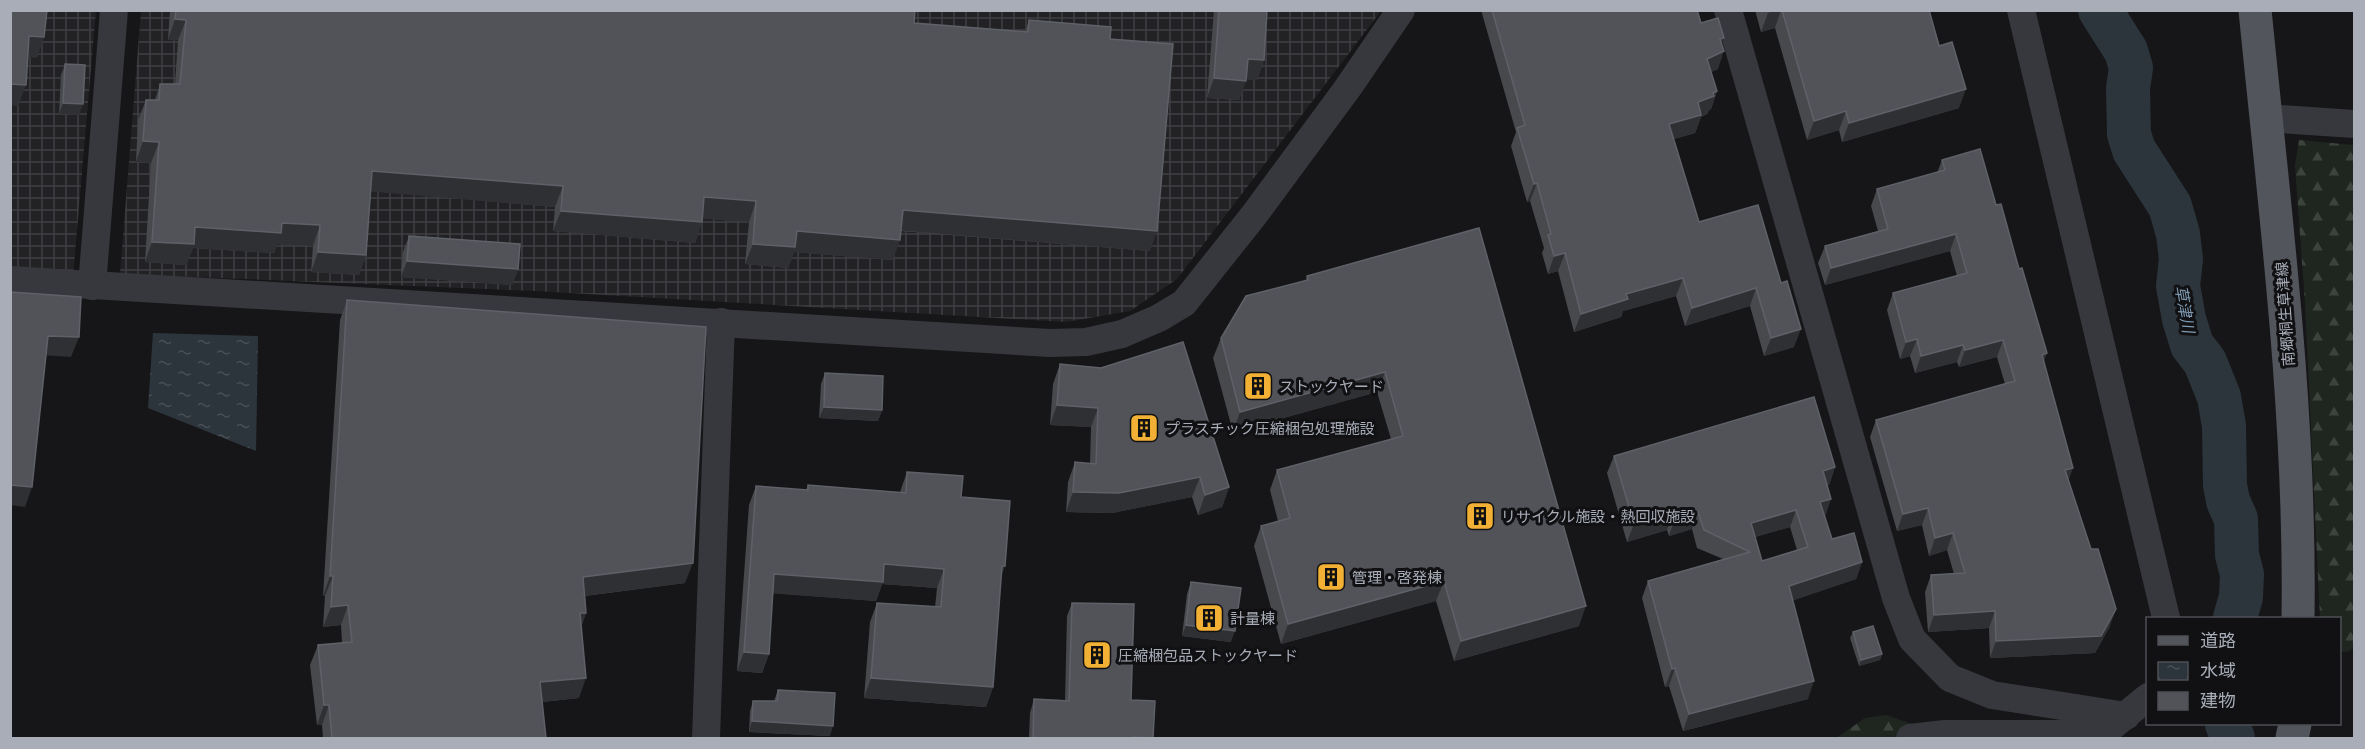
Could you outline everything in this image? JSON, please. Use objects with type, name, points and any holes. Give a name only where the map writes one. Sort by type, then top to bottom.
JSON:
[{"type":"main road","name":"南郷桐生草津線","points":[[2255,10],[2285,302],[2299,543],[2298,617]]},
{"type":"street","points":[[92,286],[114,10]]},
{"type":"street","points":[[10,280],[1050,343],[1086,342],[1122,334],[1159,318],[1184,303],[1209,274],[1347,89],[1401,10]]},
{"type":"street","points":[[1728,10],[1896,598],[1912,639],[1950,678],[1992,695],[2126,716]]},
{"type":"street","points":[[2021,10],[2166,617]]},
{"type":"street","points":[[2266,118],[2355,124]]},
{"type":"street","points":[[706,738],[721,322]]},
{"type":"street","points":[[1910,738],[1945,734],[2089,734],[2110,728],[2146,699]]},
{"type":"shaded area","points":[[10,11],[96,11],[73,276],[11,270]]},
{"type":"shaded area","points":[[141,11],[1381,11],[1177,279],[1130,311],[1066,322],[535,291],[120,274]]},
{"type":"green space","points":[[2299,140],[2354,145],[2354,648],[2347,652],[2341,651],[2341,617],[2320,617],[2305,304],[2295,165]]},
{"type":"green space","points":[[1886,715],[1909,723],[2005,738],[1836,738],[1865,718]]},
{"type":"water","points":[[153,333],[258,336],[256,451],[148,408]]},
{"type":"building","points":[[10,10],[47,10],[44,37],[29,36],[26,85],[10,84]]},
{"type":"building","points":[[176,10],[915,10],[914,23],[1028,32],[1029,20],[1111,27],[1110,39],[1173,44],[1157,231],[903,210],[900,240],[797,231],[795,247],[753,244],[756,201],[704,197],[702,222],[561,211],[563,186],[372,171],[366,255],[318,252],[320,225],[282,223],[281,233],[195,227],[194,244],[152,242],[159,142],[143,141],[146,100],[159,100],[160,84],[180,84],[186,20],[175,19]]},
{"type":"building","points":[[1219,10],[1267,10],[1264,60],[1248,59],[1246,81],[1214,78]]},
{"type":"building","points":[[1492,10],[1697,10],[1701,23],[1718,18],[1724,38],[1720,39],[1724,51],[1707,59],[1717,91],[1713,93],[1714,96],[1698,102],[1701,115],[1669,124],[1699,222],[1758,205],[1781,283],[1787,281],[1801,329],[1771,338],[1756,288],[1692,308],[1683,278],[1626,294],[1628,299],[1581,314],[1565,253],[1554,256],[1548,235],[1551,234],[1537,183],[1534,184],[1517,128],[1525,125]]},
{"type":"building","points":[[1782,10],[1929,10],[1939,46],[1952,42],[1966,89],[1849,123],[1846,111],[1814,121]]},
{"type":"building","points":[[65,64],[85,65],[83,104],[63,103]]},
{"type":"building","points":[[1980,149],[1996,205],[2001,204],[2019,269],[2022,268],[2047,353],[2042,355],[2073,468],[2065,470],[2091,549],[2098,549],[2116,609],[2101,636],[1996,641],[1995,611],[1934,615],[1931,575],[1965,573],[1953,533],[1935,538],[1928,508],[1903,514],[1876,420],[2015,381],[2003,340],[1965,350],[1963,345],[1921,356],[1917,339],[1906,342],[1893,293],[1967,273],[1956,234],[1831,268],[1825,246],[1888,229],[1877,189],[1945,170],[1942,160]]},
{"type":"building","points":[[1479,228],[1586,606],[1461,641],[1444,581],[1288,624],[1261,526],[1290,518],[1277,470],[1403,436],[1385,372],[1240,412],[1221,338],[1246,296],[1308,280],[1307,276]]},
{"type":"building","points":[[409,236],[520,244],[518,269],[407,261]]},
{"type":"building","points":[[10,292],[81,297],[79,337],[48,336],[32,487],[10,485]]},
{"type":"building","points":[[347,300],[706,327],[693,563],[583,577],[586,613],[580,613],[586,678],[540,682],[546,738],[332,738],[329,705],[324,705],[318,645],[352,642],[348,605],[331,607],[333,576],[330,576]]},
{"type":"building","name":"プラスチック圧縮梱包処理施設","points":[[1183,342],[1229,487],[1205,495],[1200,477],[1119,493],[1073,492],[1075,462],[1096,464],[1098,408],[1057,405],[1060,364],[1101,368]]},
{"type":"building","points":[[825,373],[883,376],[882,410],[824,407]]},
{"type":"building","points":[[1814,397],[1835,467],[1823,471],[1831,499],[1820,502],[1832,539],[1854,533],[1862,562],[1789,586],[1814,681],[1689,714],[1675,668],[1672,669],[1648,581],[1750,552],[1704,530],[1698,512],[1675,518],[1674,512],[1634,524],[1614,456]],"holes":[[[1796,510],[1808,547],[1762,561],[1751,523]]]},
{"type":"building","points":[[907,472],[963,476],[961,497],[1010,501],[1005,566],[1002,566],[993,687],[871,678],[877,603],[941,607],[944,569],[884,564],[883,582],[774,574],[769,654],[744,652],[756,486],[808,490],[808,485],[906,493]]},
{"type":"building","name":"計量棟","points":[[1191,582],[1241,588],[1235,631],[1186,625]]},
{"type":"building","points":[[1072,603],[1134,604],[1131,700],[1155,701],[1153,738],[1033,738],[1034,699],[1069,701]]},
{"type":"building","points":[[1873,626],[1882,654],[1861,660],[1853,632]]},
{"type":"building","points":[[778,690],[835,693],[833,726],[752,721],[753,701],[777,701]]},
{"type":"waterway","name":"草津川","points":[[2100,10],[2126,51],[2131,68],[2128,88],[2129,134],[2134,150],[2170,206],[2178,234],[2181,259],[2178,286],[2184,319],[2192,345],[2205,362],[2219,397],[2224,426],[2225,485],[2228,501],[2236,519],[2237,555],[2242,574],[2241,597],[2235,617]]},
{"type":"waterway","name":"草津川","points":[[2227,725],[2233,738]]},
{"type":"place","name":"ストックヤード","points":[[1258,386]]},
{"type":"place","name":"プラスチック圧縮梱包処理施設","points":[[1144,428]]},
{"type":"place","name":"リサイクル施設・熱回収施設","points":[[1480,516]]},
{"type":"place","name":"管理・啓発棟","points":[[1331,577]]},
{"type":"place","name":"計量棟","points":[[1209,618]]},
{"type":"place","name":"圧縮梱包品ストックヤード","points":[[1097,655]]}]
